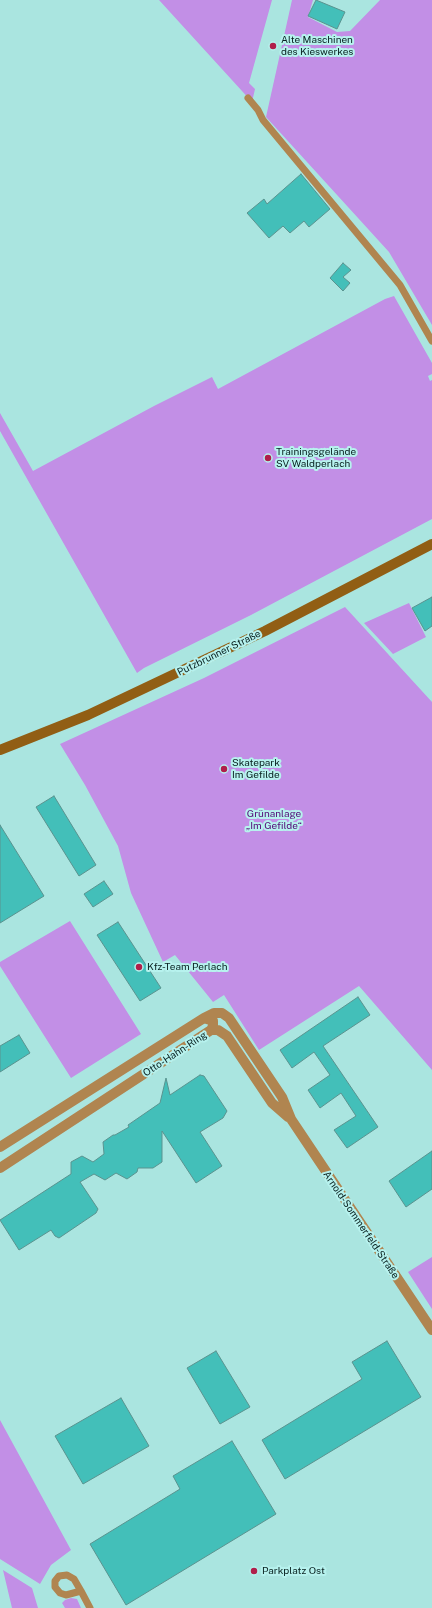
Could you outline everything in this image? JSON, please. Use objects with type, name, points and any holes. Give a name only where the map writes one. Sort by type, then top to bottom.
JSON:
[{"type":"main road","name":"Putzbrunner Straße","points":[[0,750],[88,715],[265,631],[432,544]]},
{"type":"street","name":"Arnold-Sommerfeld-Straße","points":[[204,1018],[214,1013],[222,1013],[229,1018],[282,1098],[291,1120],[432,1330]]},
{"type":"street","name":"Otto-Hahn-Ring","points":[[0,1147],[204,1018],[213,1021],[211,1030],[0,1168]]},
{"type":"street","name":"Arnold-Sommerfeld-Straße","points":[[211,1030],[218,1030],[227,1036],[272,1103],[291,1120]]},
{"type":"lane","points":[[248,98],[258,110],[263,120],[400,284],[432,340]]},
{"type":"lane","points":[[81,1591],[90,1608]]},
{"type":"green space","points":[[159,0],[272,0],[249,83],[255,89],[252,102]]},
{"type":"green space","points":[[292,0],[313,0],[308,17],[337,32],[350,31],[380,0],[432,0],[432,325],[389,252],[266,117]]},
{"type":"green space","name":"Trainingsgelände SV Waldperlach","points":[[394,296],[432,363],[432,374],[428,376],[430,381],[432,380],[432,519],[251,615],[144,668],[137,673],[0,431],[0,413],[33,471],[154,406],[212,377],[218,389],[385,299]]},
{"type":"green space","points":[[409,603],[426,637],[393,654],[364,623]]},
{"type":"green space","name":"Grünanlage „Im Gefilde“","points":[[345,607],[432,702],[432,1070],[359,986],[259,1050],[224,995],[213,1002],[175,955],[163,962],[131,893],[118,846],[85,785],[60,744],[204,678]]},
{"type":"green space","points":[[70,921],[141,1034],[71,1078],[0,966],[0,962]]},
{"type":"green space","points":[[432,1257],[432,1309],[408,1272]]},
{"type":"green space","points":[[0,1420],[71,1550],[51,1565],[40,1584],[0,1559]]},
{"type":"green space","points":[[3,1570],[32,1588],[38,1608],[12,1608]]},
{"type":"green space","points":[[71,1598],[77,1599],[81,1608],[65,1608],[62,1603]]},
{"type":"building","points":[[316,0],[345,12],[337,29],[308,16]]},
{"type":"building","points":[[301,174],[330,209],[309,227],[304,221],[290,233],[283,226],[269,238],[247,213],[264,199],[267,204]]},
{"type":"building","points":[[343,263],[351,270],[343,277],[350,283],[343,291],[330,278]]},
{"type":"building","points":[[432,597],[432,626],[425,631],[412,608]]},
{"type":"building","points":[[54,796],[96,865],[79,876],[36,807]]},
{"type":"building","points":[[0,825],[44,896],[0,923]]},
{"type":"building","points":[[104,881],[113,894],[93,907],[84,894]]},
{"type":"building","points":[[118,922],[161,988],[140,1001],[97,935]]},
{"type":"building","points":[[358,997],[370,1015],[323,1046],[378,1127],[347,1148],[334,1130],[356,1116],[341,1093],[320,1108],[308,1090],[330,1075],[314,1052],[292,1068],[280,1050]]},
{"type":"building","points":[[19,1035],[30,1053],[0,1072],[0,1046]]},
{"type":"building","points":[[200,1075],[204,1076],[227,1111],[223,1118],[200,1132],[222,1166],[196,1183],[162,1131],[162,1162],[153,1168],[138,1168],[137,1172],[127,1179],[116,1173],[105,1180],[94,1174],[80,1182],[98,1209],[96,1213],[59,1238],[55,1236],[51,1230],[19,1250],[0,1220],[71,1174],[71,1162],[82,1156],[93,1162],[104,1154],[103,1142],[129,1127],[128,1125],[160,1103],[166,1078],[170,1095]]},
{"type":"building","points":[[432,1151],[432,1189],[406,1207],[389,1181]]},
{"type":"building","points":[[387,1341],[421,1397],[285,1479],[262,1440],[362,1379],[352,1362]]},
{"type":"building","points":[[216,1351],[250,1407],[220,1424],[187,1368]]},
{"type":"building","points":[[121,1398],[149,1446],[83,1484],[55,1436]]},
{"type":"building","points":[[232,1441],[276,1514],[126,1605],[90,1544],[180,1489],[173,1476]]},
{"type":"place","name":"Alte Maschinen des Kieswerkes","points":[[273,46]]},
{"type":"place","name":"Trainingsgelände SV Waldperlach","points":[[268,458]]},
{"type":"place","name":"Skatepark Im Gefilde","points":[[224,769]]},
{"type":"place","name":"Kfz-Team Perlach","points":[[139,967]]},
{"type":"place","name":"Parkplatz Ost","points":[[254,1571]]}]
